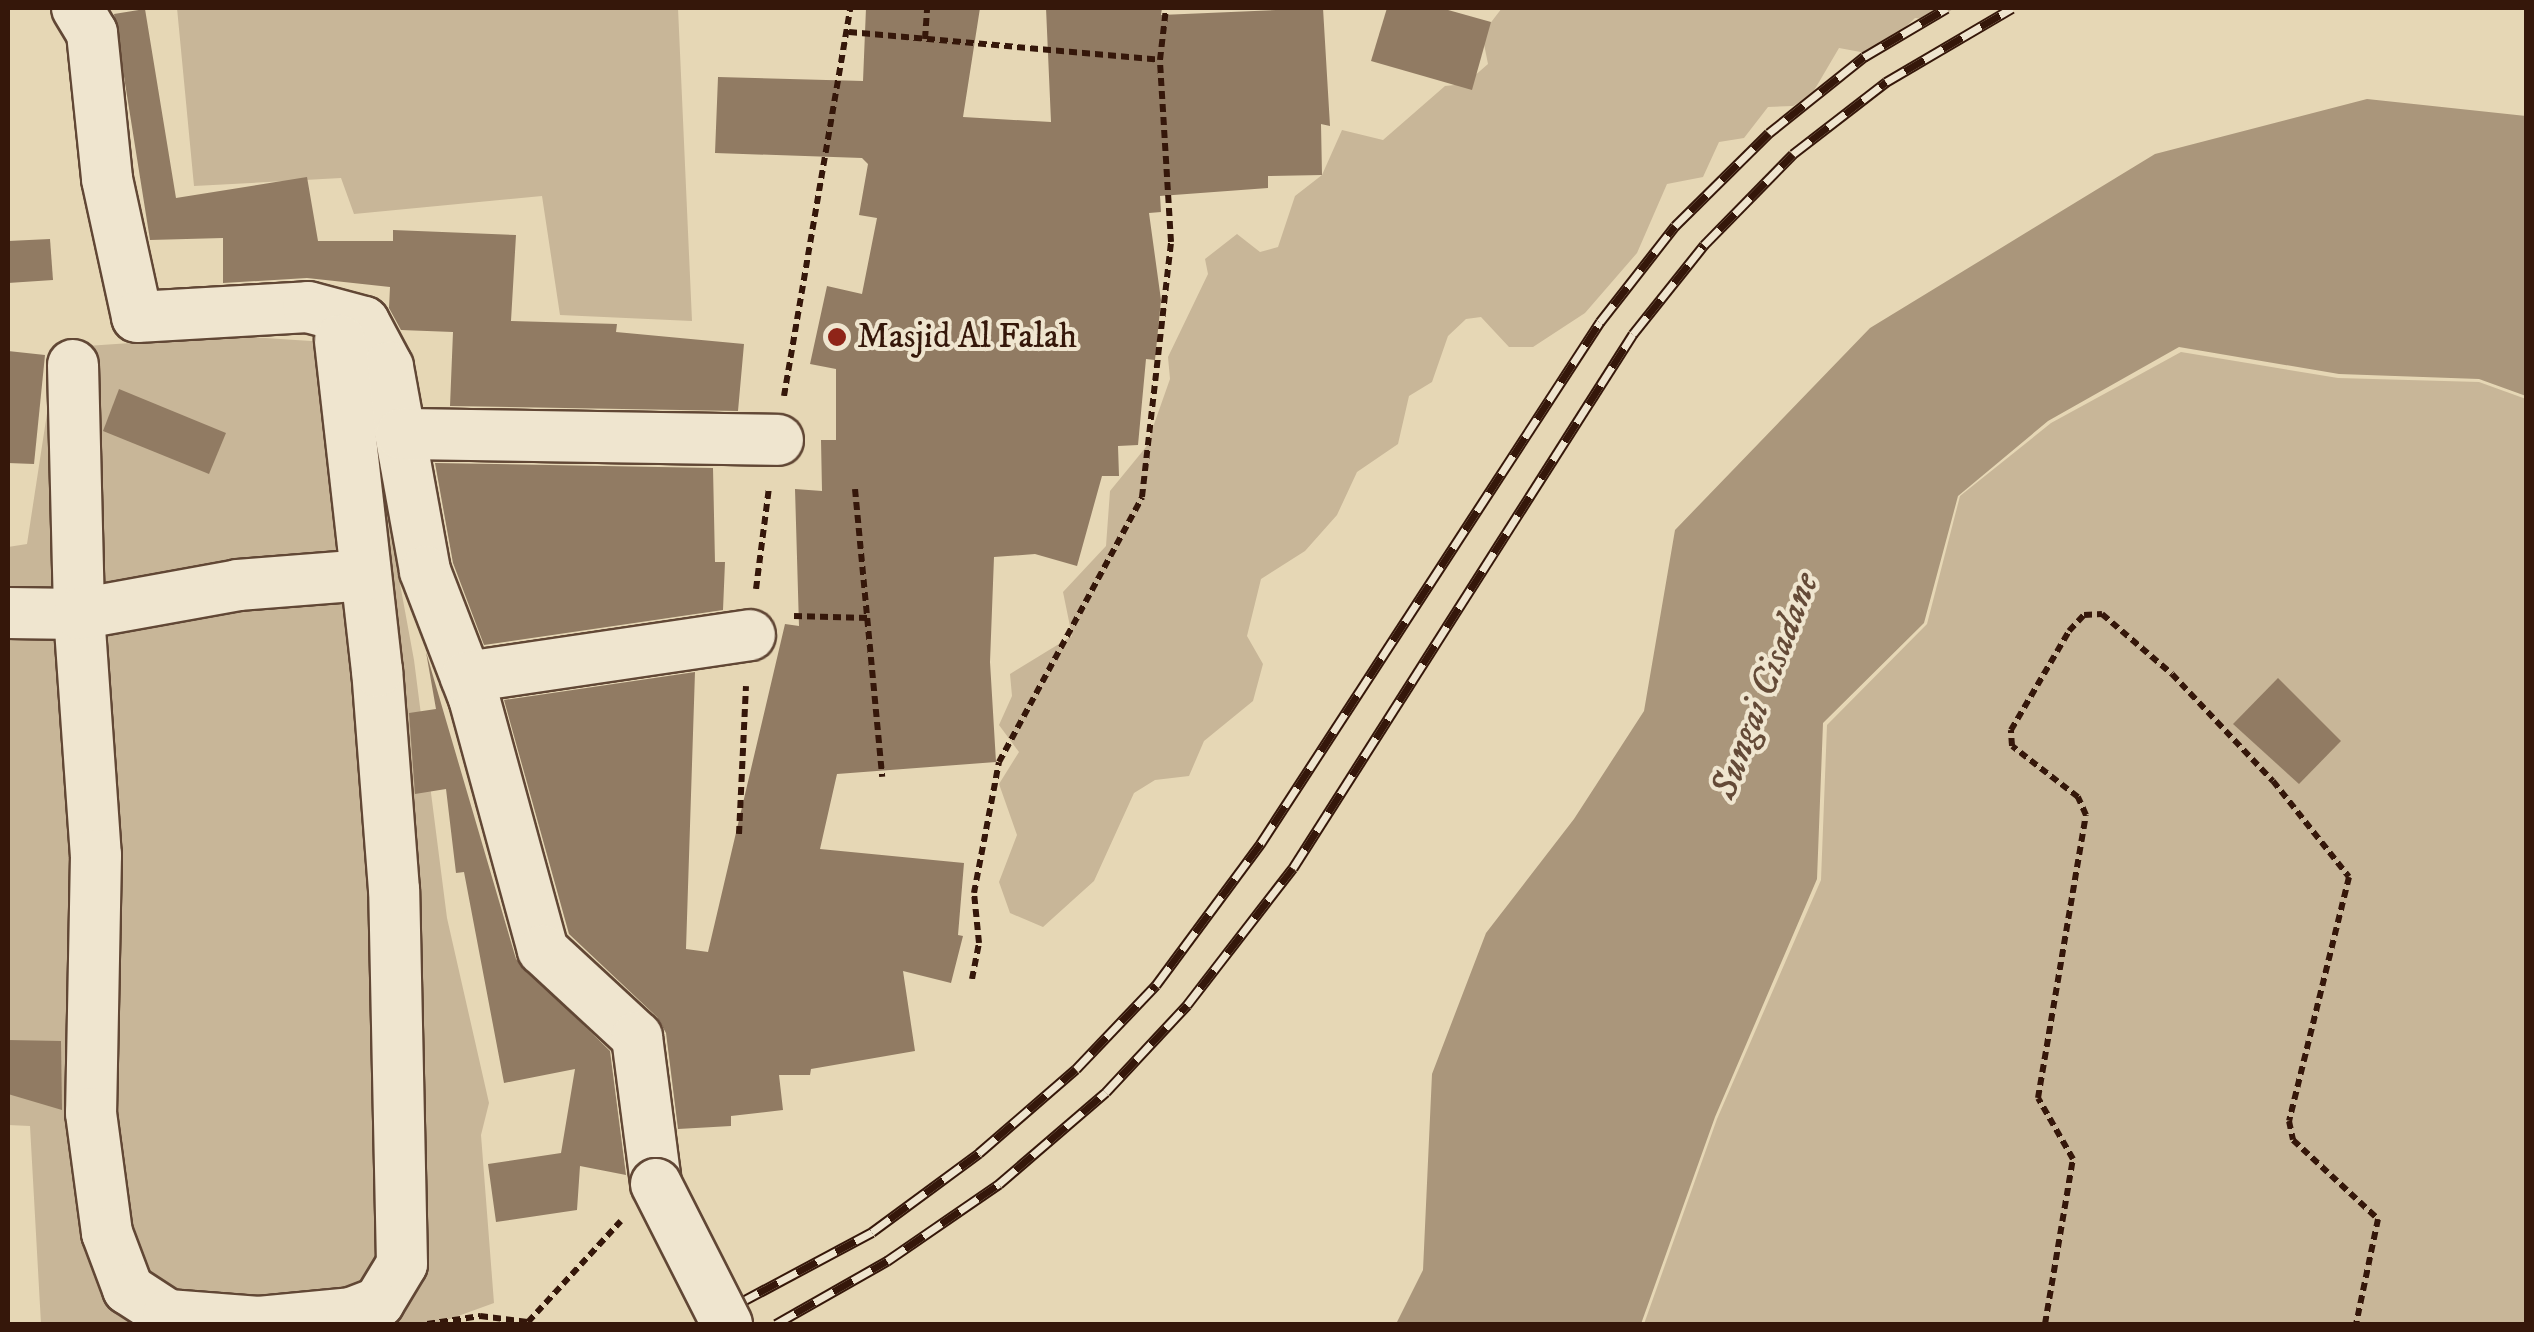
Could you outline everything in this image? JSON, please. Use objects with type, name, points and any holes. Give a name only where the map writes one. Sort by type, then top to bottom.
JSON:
[{"type":"street","points":[[78,8],[92,33],[107,178],[137,317],[308,306],[364,322],[388,366],[425,571],[466,677],[543,950],[637,1037],[656,1184],[726,1324]]},
{"type":"street","points":[[73,365],[79,614],[96,855],[94,1160],[116,1266],[128,1289],[168,1315],[259,1322],[351,1313],[379,1302],[402,1264],[394,890],[340,340]]},
{"type":"street","points":[[401,434],[778,440]]},
{"type":"street","points":[[8,612],[79,614],[238,586],[366,575]]},
{"type":"street","points":[[466,677],[770,626]]},
{"type":"path","points":[[850,8],[848,32],[1160,60]]},
{"type":"path","points":[[925,39],[927,8]]},
{"type":"path","points":[[972,979],[979,943],[974,893],[999,762],[1142,498],[1171,242],[1160,60],[1166,8]]},
{"type":"path","points":[[856,488],[882,777]]},
{"type":"path","points":[[2045,1324],[2073,1159],[2038,1098],[2086,815],[2078,797],[2012,746],[2011,730],[2069,630],[2084,615],[2102,614],[2172,674],[2260,768],[2349,877],[2290,1121],[2292,1140],[2378,1220],[2356,1324]]},
{"type":"path","points":[[770,626],[868,618]]},
{"type":"path","points":[[427,1324],[480,1316],[528,1322],[656,1184]]},
{"type":"shaded area","points":[[177,8],[678,8],[692,321],[560,315],[542,196],[354,214],[341,178],[194,186]]},
{"type":"shaded area","points":[[1502,8],[1954,8],[1939,20],[1915,18],[1877,55],[1839,48],[1812,94],[1793,106],[1768,107],[1744,138],[1719,142],[1703,177],[1667,184],[1637,253],[1585,313],[1533,347],[1509,347],[1481,317],[1466,319],[1448,336],[1432,382],[1409,396],[1398,444],[1357,472],[1337,515],[1305,551],[1261,579],[1247,636],[1263,664],[1253,701],[1204,741],[1189,776],[1155,780],[1134,793],[1094,881],[1043,927],[1010,913],[999,882],[1017,835],[999,784],[1019,752],[999,725],[1012,696],[1010,674],[1072,636],[1063,592],[1106,546],[1110,491],[1146,447],[1170,379],[1168,357],[1208,274],[1205,259],[1237,234],[1260,252],[1278,247],[1295,196],[1322,175],[1342,130],[1383,140],[1445,86],[1465,84],[1488,64],[1482,34]]},
{"type":"shaded area","points":[[234,336],[356,344],[414,660],[447,918],[489,1103],[481,1135],[494,1303],[436,1324],[41,1324],[30,1126],[8,1125],[8,547],[27,544],[57,348]]},
{"type":"shaded area","points":[[2181,352],[2338,378],[2479,382],[2526,399],[2526,1324],[1644,1324],[1717,1119],[1821,880],[1827,725],[1927,624],[1960,496],[2051,423]]},
{"type":"water","name":"Sungai Cisadane","points":[[2367,99],[2526,116],[2526,396],[2479,379],[2339,374],[2179,347],[2048,421],[1958,496],[1924,623],[1823,723],[1817,879],[1715,1117],[1641,1324],[1396,1324],[1423,1270],[1432,1074],[1486,933],[1574,819],[1644,711],[1675,530],[1870,328],[2155,154]]},
{"type":"building","points":[[866,8],[980,8],[963,117],[1051,122],[1046,8],[1162,8],[1161,15],[1323,8],[1330,126],[1321,124],[1322,175],[1268,176],[1268,188],[1160,196],[1161,212],[1149,213],[1161,300],[1155,360],[1146,359],[1138,445],[1118,446],[1119,476],[1102,476],[1077,566],[1035,554],[994,557],[990,662],[996,762],[837,774],[820,849],[964,863],[958,935],[963,936],[951,983],[903,971],[915,1051],[811,1069],[810,1075],[779,1075],[783,1110],[731,1116],[731,1126],[678,1129],[666,1033],[657,1017],[569,934],[504,700],[695,672],[686,949],[708,952],[785,624],[799,626],[795,489],[822,491],[821,440],[836,440],[836,369],[810,364],[827,286],[862,294],[877,218],[859,215],[868,164],[862,158],[715,153],[718,77],[863,81]]},
{"type":"building","points":[[1387,8],[1441,8],[1491,22],[1472,90],[1371,61]]},
{"type":"building","points":[[145,9],[176,198],[307,177],[318,241],[393,241],[393,230],[516,235],[511,321],[617,324],[616,332],[744,344],[738,411],[450,406],[453,332],[401,330],[389,308],[390,287],[307,278],[223,283],[223,238],[150,240],[114,14]]},
{"type":"building","points":[[50,239],[53,280],[8,283],[8,241]]},
{"type":"building","points":[[8,351],[45,355],[34,464],[8,463]]},
{"type":"building","points":[[119,389],[226,433],[209,474],[103,431]]},
{"type":"building","points":[[435,463],[713,468],[715,562],[725,562],[723,610],[484,645],[453,563]]},
{"type":"building","points":[[426,652],[516,959],[610,1051],[626,1175],[580,1166],[577,1210],[496,1222],[488,1164],[561,1153],[575,1069],[504,1083],[464,872],[456,873],[446,789],[415,794],[409,713],[436,709]]},
{"type":"building","points":[[2278,678],[2341,741],[2299,784],[2233,724]]},
{"type":"building","points":[[8,1040],[61,1041],[62,1110],[8,1094]]},
{"type":"railway","points":[[700,1324],[872,1232],[979,1153],[1076,1069],[1156,985],[1261,843],[1600,322],[1675,226],[1769,133],[1864,57],[1947,8]]},
{"type":"railway","points":[[776,1324],[887,1261],[999,1184],[1106,1092],[1187,1005],[1293,868],[1633,334],[1704,245],[1793,154],[1886,82],[2012,8]]},
{"type":"place","name":"Masjid Al Falah","points":[[837,337]]}]
